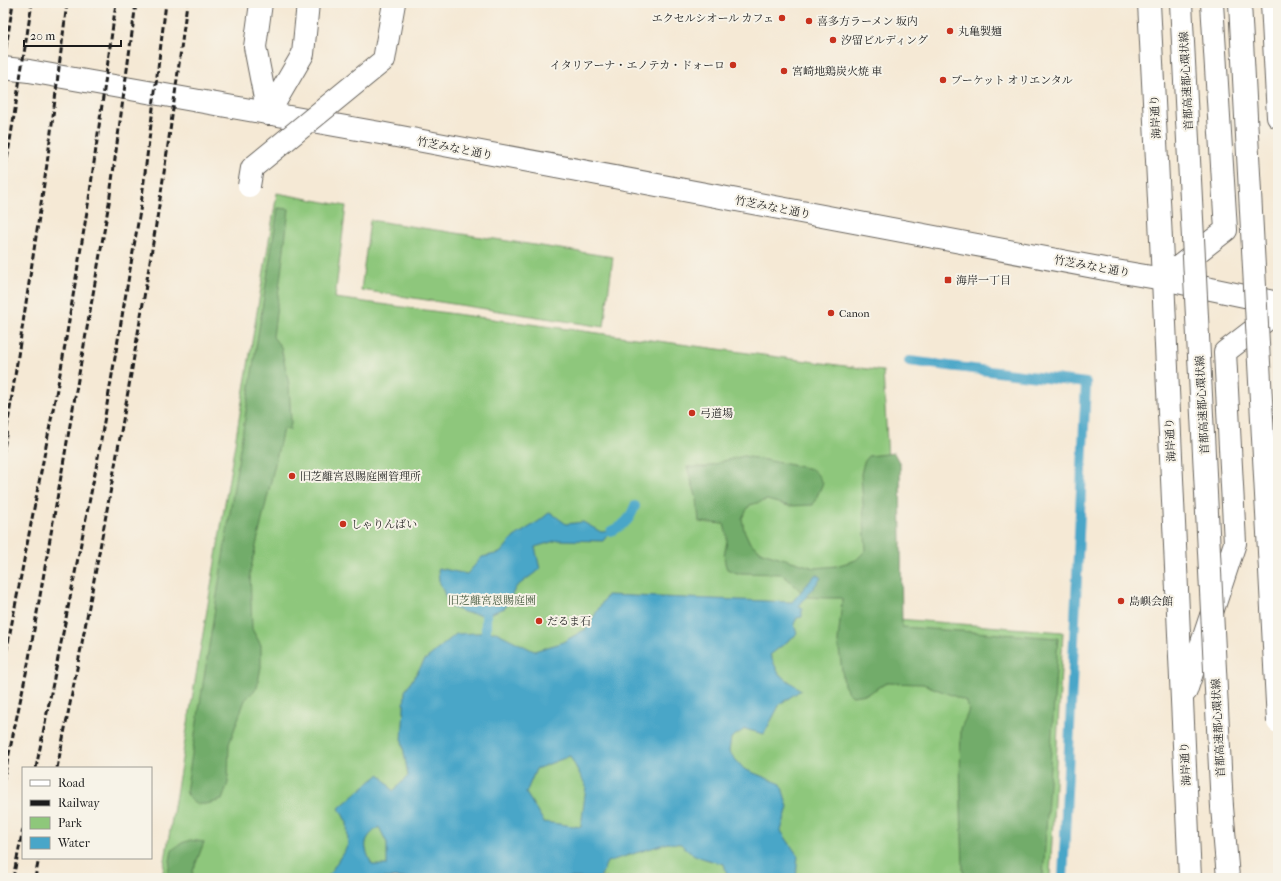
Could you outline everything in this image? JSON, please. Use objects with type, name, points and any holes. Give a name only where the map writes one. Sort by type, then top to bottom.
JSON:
[{"type":"main road","points":[[261,3],[255,47],[268,114]]},
{"type":"main road","points":[[268,114],[303,54],[308,3]]},
{"type":"main road","points":[[249,186],[252,168],[384,60],[394,3]]},
{"type":"main road","name":"海岸通り","points":[[1149,3],[1190,878]]},
{"type":"main road","name":"首都高速都心環状線","points":[[1181,3],[1222,806],[1228,878]]},
{"type":"main road","points":[[1163,279],[1226,230],[1212,3]]},
{"type":"main road","points":[[1240,3],[1278,722]]},
{"type":"main road","points":[[1272,3],[1278,117]]},
{"type":"main road","name":"竹芝みなと通り","points":[[3,68],[29,71],[380,133],[1163,279],[1278,303]]},
{"type":"main road","points":[[1182,704],[1235,543],[1225,352],[1278,312]]},
{"type":"main road","name":"首都高速都心環状線","points":[[1222,806],[1223,878]]},
{"type":"green space","name":"旧芝離宮恩賜庭園","points":[[277,193],[346,206],[335,298],[883,371],[897,619],[1063,632],[1050,878],[162,878]]},
{"type":"green space","points":[[278,208],[289,209],[273,337],[281,347],[289,384],[291,422],[290,430],[283,429],[250,572],[252,629],[261,645],[261,667],[257,688],[245,700],[229,744],[228,783],[222,800],[201,804],[189,798],[186,792]]},
{"type":"green space","points":[[370,220],[613,257],[604,327],[361,290]]},
{"type":"green space","points":[[894,453],[900,464],[902,627],[1058,638],[1043,878],[966,878],[963,871],[960,765],[961,730],[968,711],[967,704],[964,700],[923,684],[887,683],[867,694],[853,696],[849,694],[844,685],[838,642],[842,599],[807,597],[782,574],[737,573],[727,569],[724,560],[727,537],[724,524],[699,522],[697,499],[687,467],[706,467],[744,456],[812,469],[823,483],[813,505],[789,506],[767,500],[750,505],[742,518],[744,530],[750,543],[762,552],[815,568],[836,566],[856,560],[866,550],[861,474],[864,462],[869,456]]},
{"type":"green space","points":[[190,840],[204,842],[193,871],[192,878],[167,878],[172,850],[182,843]]},
{"type":"water","points":[[550,512],[566,524],[583,522],[601,532],[611,531],[603,541],[558,540],[535,547],[540,569],[516,587],[505,608],[486,615],[467,613],[450,607],[439,581],[438,568],[467,574],[482,557],[500,553],[514,537]]},
{"type":"water","points":[[816,574],[821,578],[799,606],[802,608],[802,617],[797,618],[794,624],[797,634],[770,655],[779,674],[801,690],[780,704],[764,734],[745,729],[731,738],[729,752],[744,769],[781,784],[788,807],[781,831],[798,856],[796,878],[728,878],[724,864],[695,855],[681,844],[668,843],[607,862],[600,878],[327,878],[348,845],[347,823],[339,808],[380,774],[393,791],[408,776],[402,741],[405,691],[425,660],[456,634],[496,632],[534,651],[561,643],[586,629],[607,595],[792,602]],"holes":[[[570,756],[586,786],[581,827],[544,822],[526,793],[536,769]],[[379,827],[387,843],[387,865],[372,865],[367,853],[367,840],[369,836]]]},
{"type":"waterway","points":[[909,361],[1086,383],[1063,878]]},
{"type":"waterway","points":[[611,531],[626,521],[631,515],[635,506]]},
{"type":"waterway","points":[[486,615],[486,633]]},
{"type":"railway","points":[[3,66],[13,3]]},
{"type":"railway","points":[[3,185],[32,3]]},
{"type":"railway","points":[[3,455],[47,164],[67,3]]},
{"type":"railway","points":[[3,669],[62,363],[89,199],[116,3]]},
{"type":"railway","points":[[3,782],[28,664],[109,203],[136,3]]},
{"type":"railway","points":[[36,767],[97,463],[141,205],[166,3]]},
{"type":"railway","points":[[57,767],[98,560],[135,351],[162,186],[187,3]]},
{"type":"railway","points":[[13,878],[22,834]]},
{"type":"railway","points":[[35,878],[39,859]]},
{"type":"place","name":"エクセルシオール カフェ","points":[[782,18]]},
{"type":"place","name":"喜多方ラーメン 坂内","points":[[809,21]]},
{"type":"place","name":"丸亀製麺","points":[[950,31]]},
{"type":"place","name":"汐留ビルディング","points":[[833,40]]},
{"type":"place","name":"イタリアーナ・エノテカ・ドォーロ","points":[[733,65]]},
{"type":"place","name":"宮崎地鶏炭火焼 車","points":[[784,71]]},
{"type":"place","name":"プーケット オリエンタル","points":[[943,80]]},
{"type":"place","name":"海岸一丁目","points":[[948,280]]},
{"type":"place","name":"Canon","points":[[831,313]]},
{"type":"place","name":"弓道場","points":[[692,413]]},
{"type":"place","name":"旧芝離宮恩賜庭園管理所","points":[[292,476]]},
{"type":"place","name":"しゃりんばい","points":[[343,524]]},
{"type":"place","name":"島嶼会館","points":[[1121,601]]},
{"type":"place","name":"だるま石","points":[[539,621]]}]
